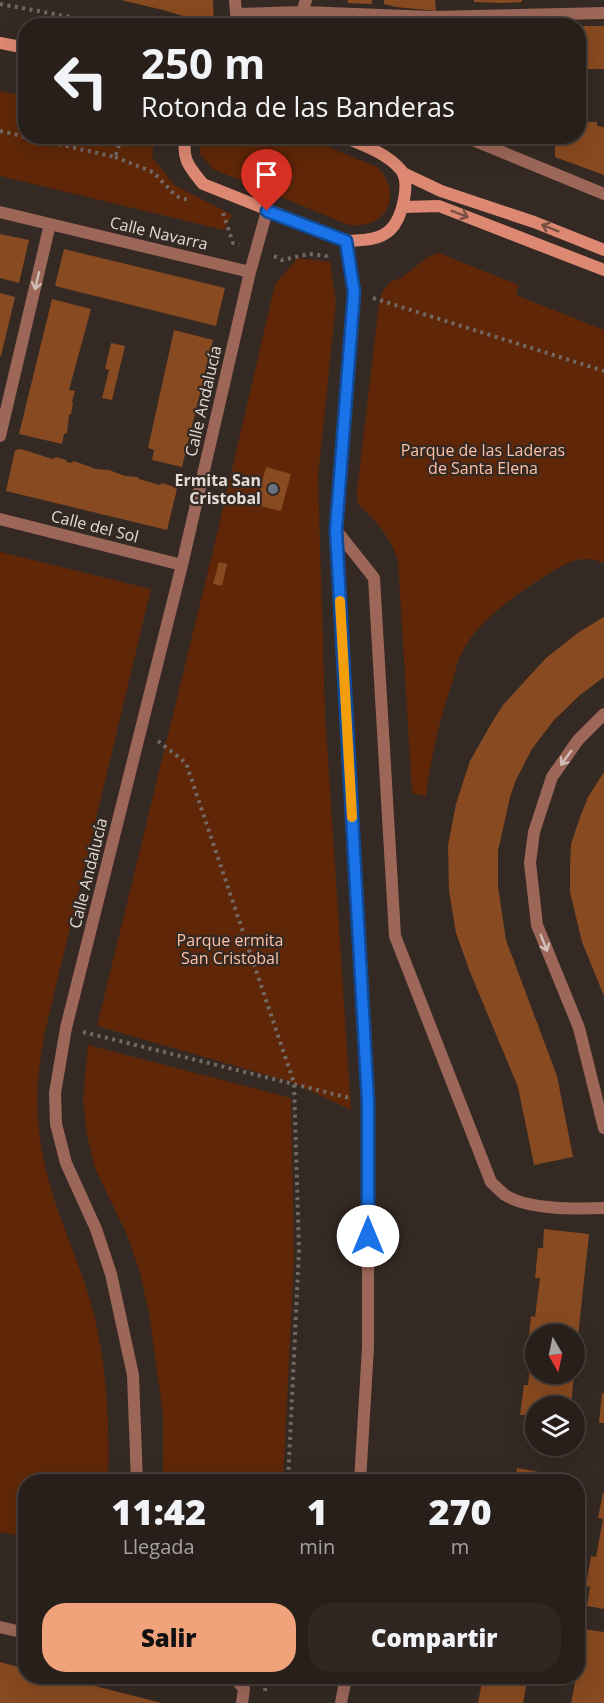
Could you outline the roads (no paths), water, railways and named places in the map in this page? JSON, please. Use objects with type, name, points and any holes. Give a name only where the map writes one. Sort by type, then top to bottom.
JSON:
[{"type":"street","points":[[236,0],[237,18]]},
{"type":"street","points":[[247,18],[304,6],[432,17],[604,13]]},
{"type":"street","points":[[0,43],[18,46]]},
{"type":"street","points":[[184,144],[183,150],[188,166],[203,184],[346,241],[372,239],[391,230],[403,207],[406,189],[403,173]]},
{"type":"street","points":[[364,144],[391,160],[403,173],[441,191],[534,222],[604,250]]},
{"type":"street","points":[[482,144],[604,194]]},
{"type":"street","points":[[403,207],[439,206],[604,270]]},
{"type":"street","points":[[250,272],[267,211]]},
{"type":"street","name":"Calle Navarra","points":[[0,212],[250,272]]},
{"type":"street","points":[[0,436],[50,224]]},
{"type":"street","points":[[346,241],[354,292],[336,530],[368,1102],[368,1347],[360,1474]]},
{"type":"street","name":"Calle Andalucía","points":[[137,1474],[133,1375],[113,1285],[96,1229],[66,1163],[56,1124],[55,1093],[66,1028],[182,566],[250,272]]},
{"type":"street","name":"Calle del Sol","points":[[0,519],[182,566]]},
{"type":"street","points":[[336,530],[374,578],[395,936],[491,1182],[505,1194],[520,1201],[577,1209],[604,1209]]},
{"type":"street","points":[[604,714],[578,740],[552,777],[534,832],[530,863],[537,925],[579,1028],[604,1128]]},
{"type":"street","points":[[0,1627],[18,1631]]},
{"type":"street","points":[[240,1684],[244,1689],[243,1703]]},
{"type":"street","points":[[341,1703],[345,1684]]},
{"type":"place","name":"Ermita San Cristobal","points":[[273,489]]},
{"type":"park label","name":"Parque de las Laderas de Santa Elena","points":[[483,459]]},
{"type":"park label","name":"Parque ermita San Cristobal","points":[[230,949]]}]
